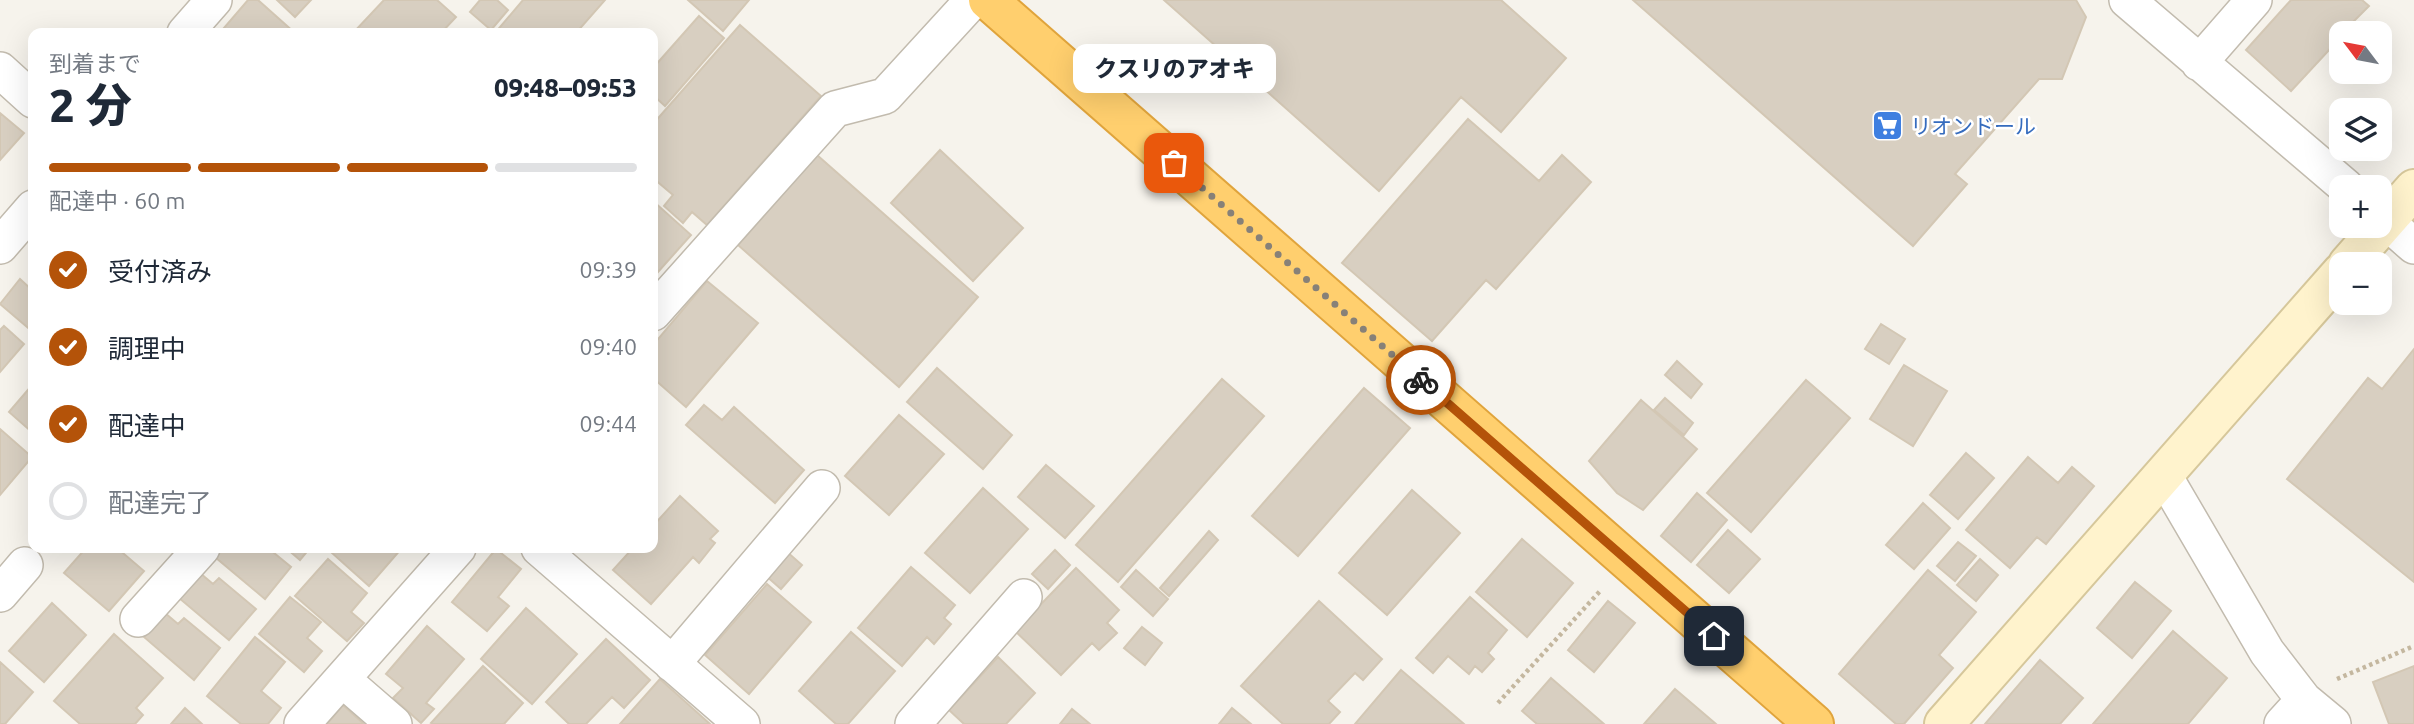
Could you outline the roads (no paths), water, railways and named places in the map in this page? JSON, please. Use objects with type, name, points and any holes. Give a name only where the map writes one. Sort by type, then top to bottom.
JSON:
[{"type":"highway","points":[[988,0],[1628,561],[1805,721]]},
{"type":"street","points":[[189,28],[214,0]]},
{"type":"street","points":[[658,307],[835,109],[885,96],[973,0]]},
{"type":"street","points":[[2127,0],[2332,175]]},
{"type":"street","points":[[2199,63],[2254,0]]},
{"type":"street","points":[[0,69],[28,95]]},
{"type":"street","points":[[2392,210],[2414,189]]},
{"type":"street","points":[[0,246],[28,214]]},
{"type":"street","points":[[2392,227],[2414,246]]},
{"type":"street","points":[[2357,252],[2368,238]]},
{"type":"street","points":[[1944,724],[2329,287]]},
{"type":"street","points":[[2163,474],[2295,707],[2333,724]]},
{"type":"street","points":[[672,664],[822,488]]},
{"type":"street","points":[[138,620],[198,553]]},
{"type":"street","points":[[302,724],[454,553]]},
{"type":"street","points":[[545,553],[742,724]]},
{"type":"street","points":[[0,594],[25,565]]},
{"type":"street","points":[[913,724],[1024,597]]},
{"type":"street","points":[[342,679],[394,724]]},
{"type":"place","name":"リオンドール","points":[[1887,126]]},
{"type":"place","name":"クスリのアオキ","points":[[1174,163]]}]
